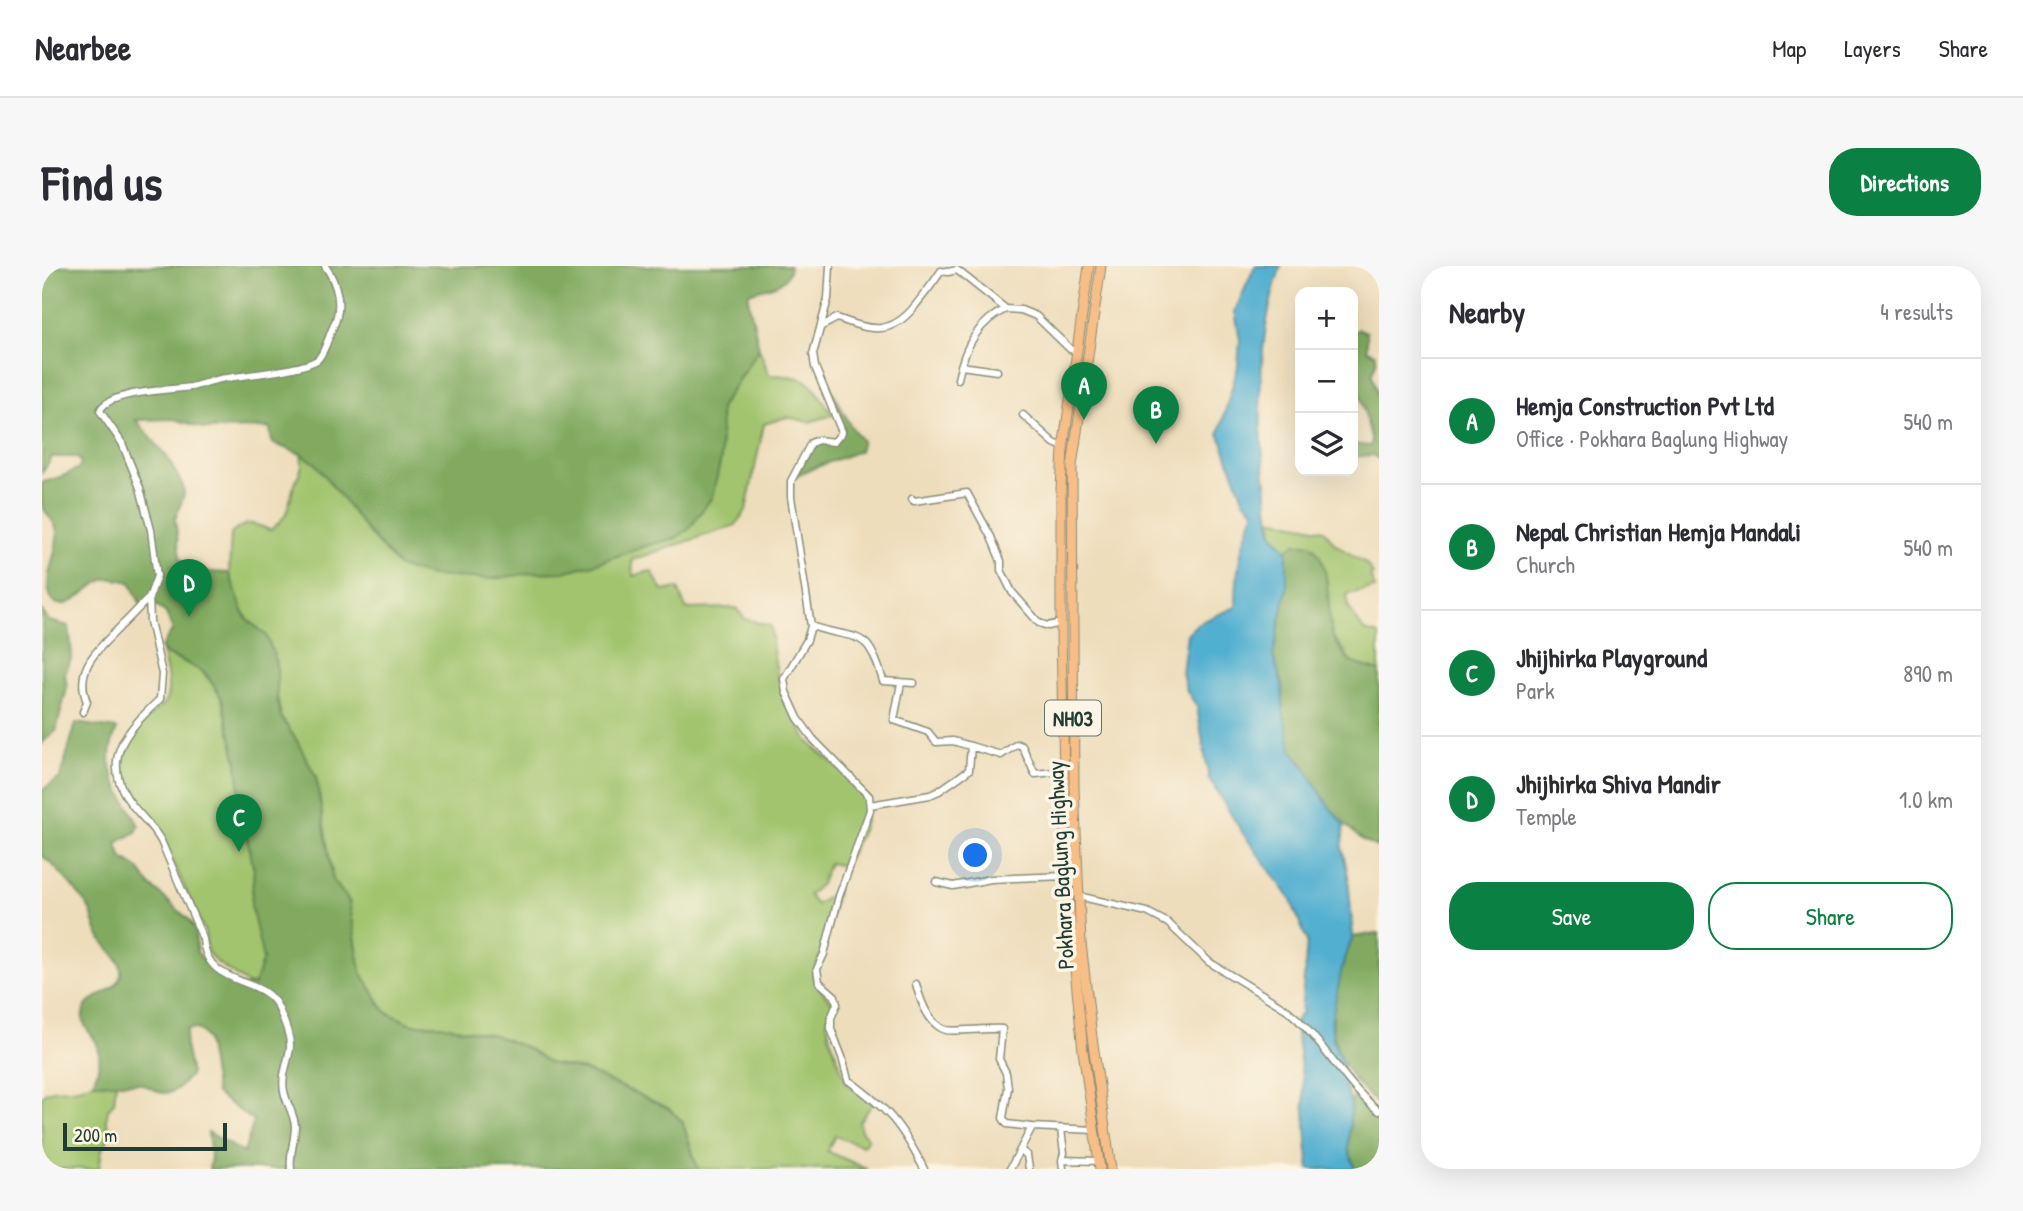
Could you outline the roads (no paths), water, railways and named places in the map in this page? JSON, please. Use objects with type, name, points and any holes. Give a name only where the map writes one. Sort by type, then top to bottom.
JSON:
[{"type":"highway","name":"Pokhara Baglung Highway","points":[[1089,266],[1063,447],[1061,623],[1066,876],[1083,1051],[1099,1165]]},
{"type":"highway","name":"Pokhara Baglung Highway","points":[[1101,266],[1072,466],[1074,787],[1078,896],[1092,1037],[1111,1169]]},
{"type":"street","points":[[83,712],[87,702],[82,693],[82,684],[92,657],[104,640],[149,598],[158,576],[144,499],[118,433],[101,414],[101,407],[121,397],[265,373],[316,360],[324,352],[325,342],[339,308],[333,280],[325,266]]},
{"type":"street","points":[[830,266],[828,299],[813,354],[815,367],[842,432],[834,442],[818,440],[811,443],[791,481],[791,497],[811,626],[807,640],[784,679],[786,692],[798,718],[813,739],[869,796],[867,824],[839,896],[816,975],[823,988],[835,996],[837,1004],[831,1017],[831,1029],[848,1080],[876,1100],[902,1128],[924,1169]]},
{"type":"street","points":[[822,326],[837,318],[876,329],[895,325],[909,314],[941,271],[957,270],[1006,309],[1030,312],[1070,349],[1076,351]]},
{"type":"street","points":[[958,379],[978,328],[1006,309]]},
{"type":"street","points":[[961,366],[997,371]]},
{"type":"street","points":[[1023,415],[1054,443],[1063,447]]},
{"type":"street","points":[[912,499],[914,501],[967,493],[991,537],[1001,561],[1001,570],[1012,592],[1039,623],[1048,626],[1061,623]]},
{"type":"street","points":[[149,598],[150,621],[162,674],[160,699],[136,722],[120,743],[119,776],[127,797],[161,841],[168,863],[203,939],[207,957],[213,965],[231,977],[270,995],[276,1004],[289,1040],[283,1088],[295,1123],[291,1169]]},
{"type":"street","points":[[811,626],[863,640],[871,646],[883,681],[914,683]]},
{"type":"street","points":[[901,683],[894,720],[928,732],[936,742],[953,741],[1001,755],[1017,744],[1022,746],[1035,774],[1063,771]]},
{"type":"street","points":[[870,805],[939,791],[969,770],[971,746]]},
{"type":"street","points":[[936,882],[953,886],[991,879],[1066,876]]},
{"type":"street","points":[[1078,896],[1147,912],[1168,923],[1209,962],[1298,1018],[1342,1074],[1379,1111]]},
{"type":"street","points":[[916,984],[920,999],[933,1022],[947,1031],[1002,1029],[999,1059],[1006,1073],[1003,1118],[1007,1124],[1095,1130]]},
{"type":"street","points":[[1010,1169],[1032,1127]]},
{"type":"street","points":[[1060,1129],[1064,1153],[1063,1169]]},
{"type":"street","points":[[1020,1150],[1027,1155],[1029,1169]]},
{"type":"street","points":[[1062,1160],[1099,1165]]},
{"type":"water","points":[[1255,266],[1281,266],[1267,319],[1260,402],[1270,522],[1274,535],[1287,550],[1287,587],[1273,656],[1282,685],[1283,711],[1292,751],[1329,807],[1344,824],[1342,848],[1348,875],[1353,937],[1343,963],[1331,1022],[1333,1040],[1351,1103],[1348,1148],[1355,1169],[1309,1169],[1303,1083],[1295,1021],[1301,1014],[1307,941],[1290,898],[1242,832],[1209,779],[1197,707],[1186,689],[1182,673],[1187,634],[1198,623],[1236,607],[1240,558],[1255,511],[1244,501],[1219,433],[1238,366],[1240,340],[1235,311]]},
{"type":"place","name":"Hemja Construction Pvt Ltd","points":[[1084,420]]},
{"type":"place","name":"Nepal Christian Hemja Mandali","points":[[1156,444]]},
{"type":"place","name":"Jhijhirka Shiva Mandir","points":[[189,617]]},
{"type":"place","name":"Jhijhirka Playground","points":[[239,852]]}]
